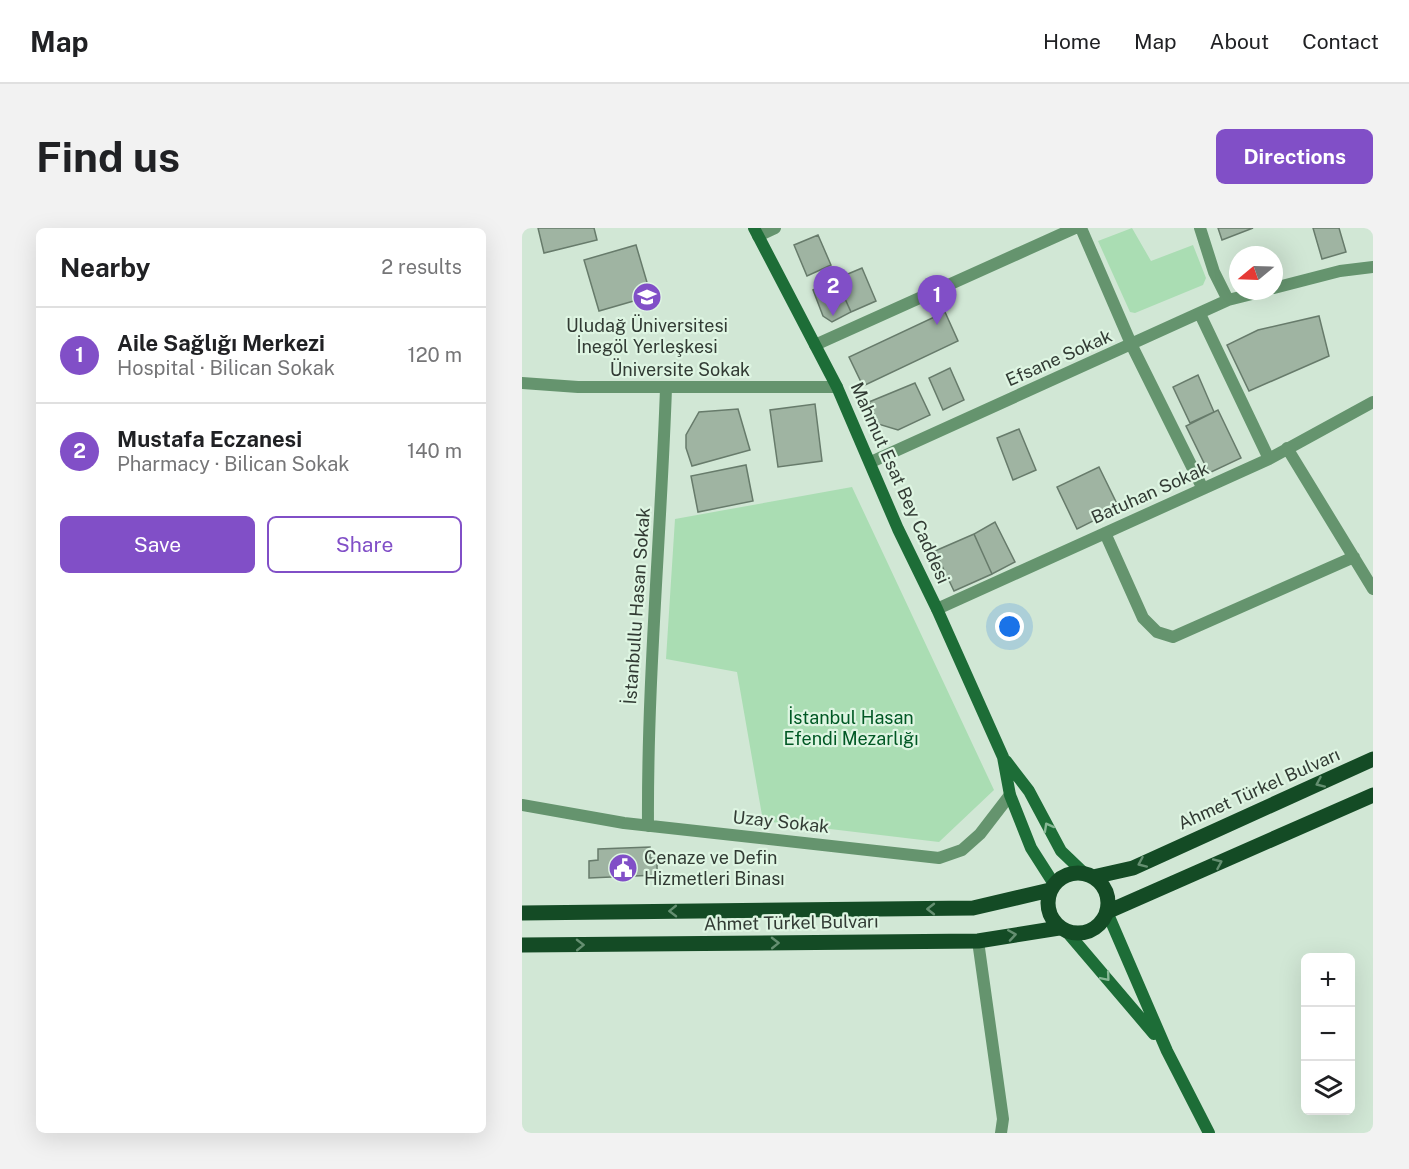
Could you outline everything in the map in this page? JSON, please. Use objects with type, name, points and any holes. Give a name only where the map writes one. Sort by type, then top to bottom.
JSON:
[{"type":"main road","name":"Mahmut Esat Bey Caddesi","points":[[756,232],[837,387],[898,529],[938,609],[1003,757]]},
{"type":"main road","points":[[1003,757],[1010,795],[1031,848],[1052,887]]},
{"type":"main road","points":[[1003,757],[1029,791],[1061,851],[1106,892],[1107,912],[1167,1052],[1209,1133]]},
{"type":"main road","name":"Ahmet Türkel Bulvarı","points":[[1088,875],[1133,867],[1373,759]]},
{"type":"main road","points":[[1064,930],[1087,933],[1103,921],[1107,912],[1373,795]]},
{"type":"main road","points":[[1088,875],[1064,876],[1052,887],[1048,910],[1167,1052]]},
{"type":"main road","name":"Ahmet Türkel Bulvarı","points":[[522,913],[973,908],[1052,887]]},
{"type":"main road","name":"Ahmet Türkel Bulvarı","points":[[522,945],[978,941],[1064,930]]},
{"type":"street","points":[[756,232],[775,228]]},
{"type":"street","points":[[815,345],[1075,228]]},
{"type":"street","points":[[1082,228],[1132,346],[1203,489]]},
{"type":"street","points":[[1200,228],[1214,272],[1228,300]]},
{"type":"street","points":[[1283,286],[1340,271],[1373,267]]},
{"type":"street","name":"Efsane Sokak","points":[[871,462],[1132,346],[1228,300]]},
{"type":"street","points":[[1200,314],[1269,459]]},
{"type":"street","name":"Üniversite Sokak","points":[[522,383],[578,387],[837,387]]},
{"type":"street","name":"İstanbullu Hasan Sokak","points":[[648,826],[648,723],[662,516],[666,388]]},
{"type":"street","name":"Batuhan Sokak","points":[[938,609],[1269,459],[1373,402]]},
{"type":"street","points":[[1287,448],[1373,588]]},
{"type":"street","points":[[1105,533],[1143,618],[1157,632],[1173,637],[1354,557]]},
{"type":"street","name":"Uzay Sokak","points":[[522,805],[648,826],[939,858],[962,850],[980,834],[1010,795]]},
{"type":"street","points":[[978,941],[1003,1119],[1001,1133]]},
{"type":"green space","points":[[1132,228],[1151,261],[1193,245],[1206,278],[1203,285],[1135,313],[1130,312],[1098,241]]},
{"type":"green space","name":"İstanbul Hasan Efendi Mezarlığı","points":[[852,487],[994,790],[939,842],[763,821],[737,672],[666,659],[675,519]]},
{"type":"building","points":[[538,228],[594,228],[597,240],[544,253]]},
{"type":"building","points":[[1218,228],[1253,228],[1222,240]]},
{"type":"building","points":[[1313,228],[1339,228],[1346,252],[1322,259]]},
{"type":"building","points":[[818,235],[831,265],[807,276],[794,245]]},
{"type":"building","points":[[636,245],[651,296],[599,311],[584,260]]},
{"type":"building","points":[[862,268],[876,301],[851,312],[836,279]]},
{"type":"building","points":[[836,279],[851,312],[832,322],[823,316],[813,290]]},
{"type":"building","points":[[945,312],[958,341],[863,386],[849,357]]},
{"type":"building","points":[[1319,316],[1329,356],[1249,391],[1227,345],[1258,330]]},
{"type":"building","points":[[950,368],[964,400],[943,410],[929,378]]},
{"type":"building","points":[[1198,375],[1214,412],[1190,423],[1173,387]]},
{"type":"building","points":[[915,383],[930,415],[898,430],[878,424],[869,402]]},
{"type":"building","points":[[815,404],[822,461],[778,467],[770,410]]},
{"type":"building","points":[[738,409],[750,450],[692,466],[686,448],[686,435],[699,412]]},
{"type":"building","points":[[1218,410],[1241,458],[1209,473],[1186,426]]},
{"type":"building","points":[[1019,429],[1036,470],[1013,480],[997,438]]},
{"type":"building","points":[[746,465],[753,501],[698,512],[691,476]]},
{"type":"building","points":[[1099,467],[1119,508],[1077,529],[1057,487]]},
{"type":"building","points":[[995,522],[1015,562],[992,574],[974,534]]},
{"type":"building","points":[[974,534],[992,574],[954,591],[935,551]]},
{"type":"building","name":"Cenaze ve Defin Hizmetleri Binası","points":[[650,847],[650,858],[657,858],[657,875],[589,878],[589,861],[598,860],[598,849]]},
{"type":"place","name":"Uludağ Üniversitesi İnegöl Yerleşkesi","points":[[647,297]]},
{"type":"place","name":"Mustafa Eczanesi","points":[[833,316]]},
{"type":"place","name":"Aile Sağlığı Merkezi","points":[[937,325]]},
{"type":"place","name":"Cenaze ve Defin Hizmetleri Binası","points":[[623,868]]}]
